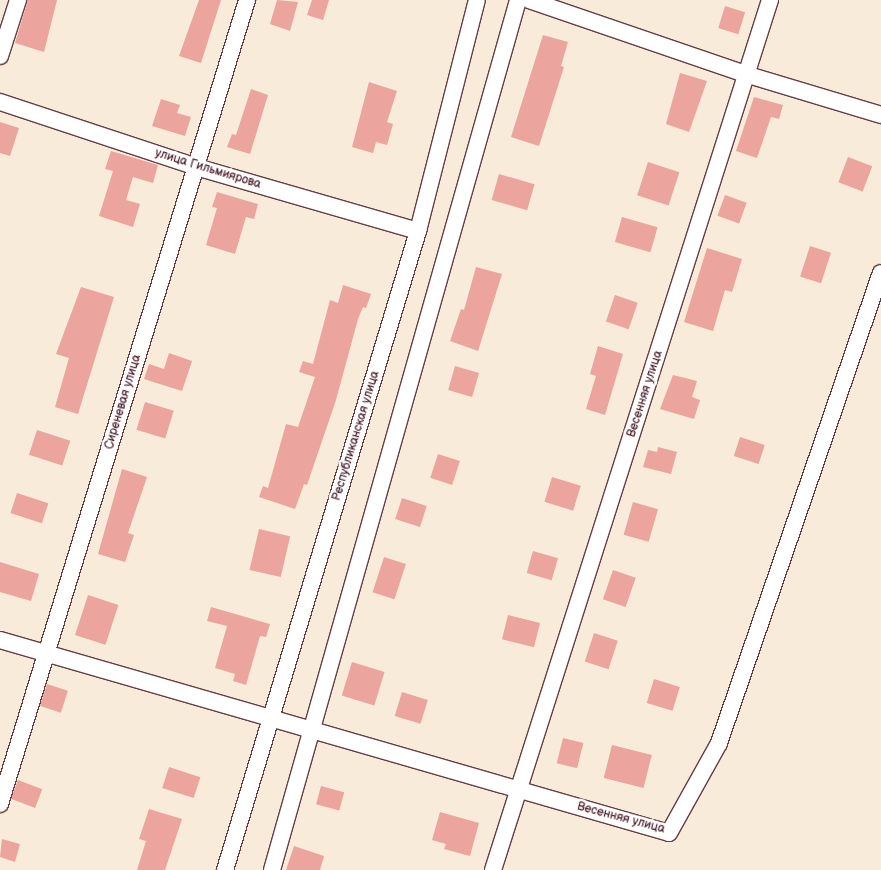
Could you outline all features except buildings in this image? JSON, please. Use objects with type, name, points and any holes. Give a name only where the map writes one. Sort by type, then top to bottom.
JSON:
[{"type":"street","points":[[0,56],[18,0]]},
{"type":"street","name":"Сиреневая улица","points":[[0,804],[247,0]]},
{"type":"street","name":"Республиканская улица","points":[[225,870],[418,231],[477,0]]},
{"type":"street","points":[[272,870],[314,730],[518,0]]},
{"type":"street","points":[[529,0],[748,75],[881,115]]},
{"type":"street","name":"Весенняя улица","points":[[493,870],[748,75],[770,0]]},
{"type":"street","name":"улица Гильмиярова","points":[[0,102],[196,167],[418,231]]},
{"type":"street","name":"Весенняя улица","points":[[0,640],[669,833],[719,743],[881,273]]}]
